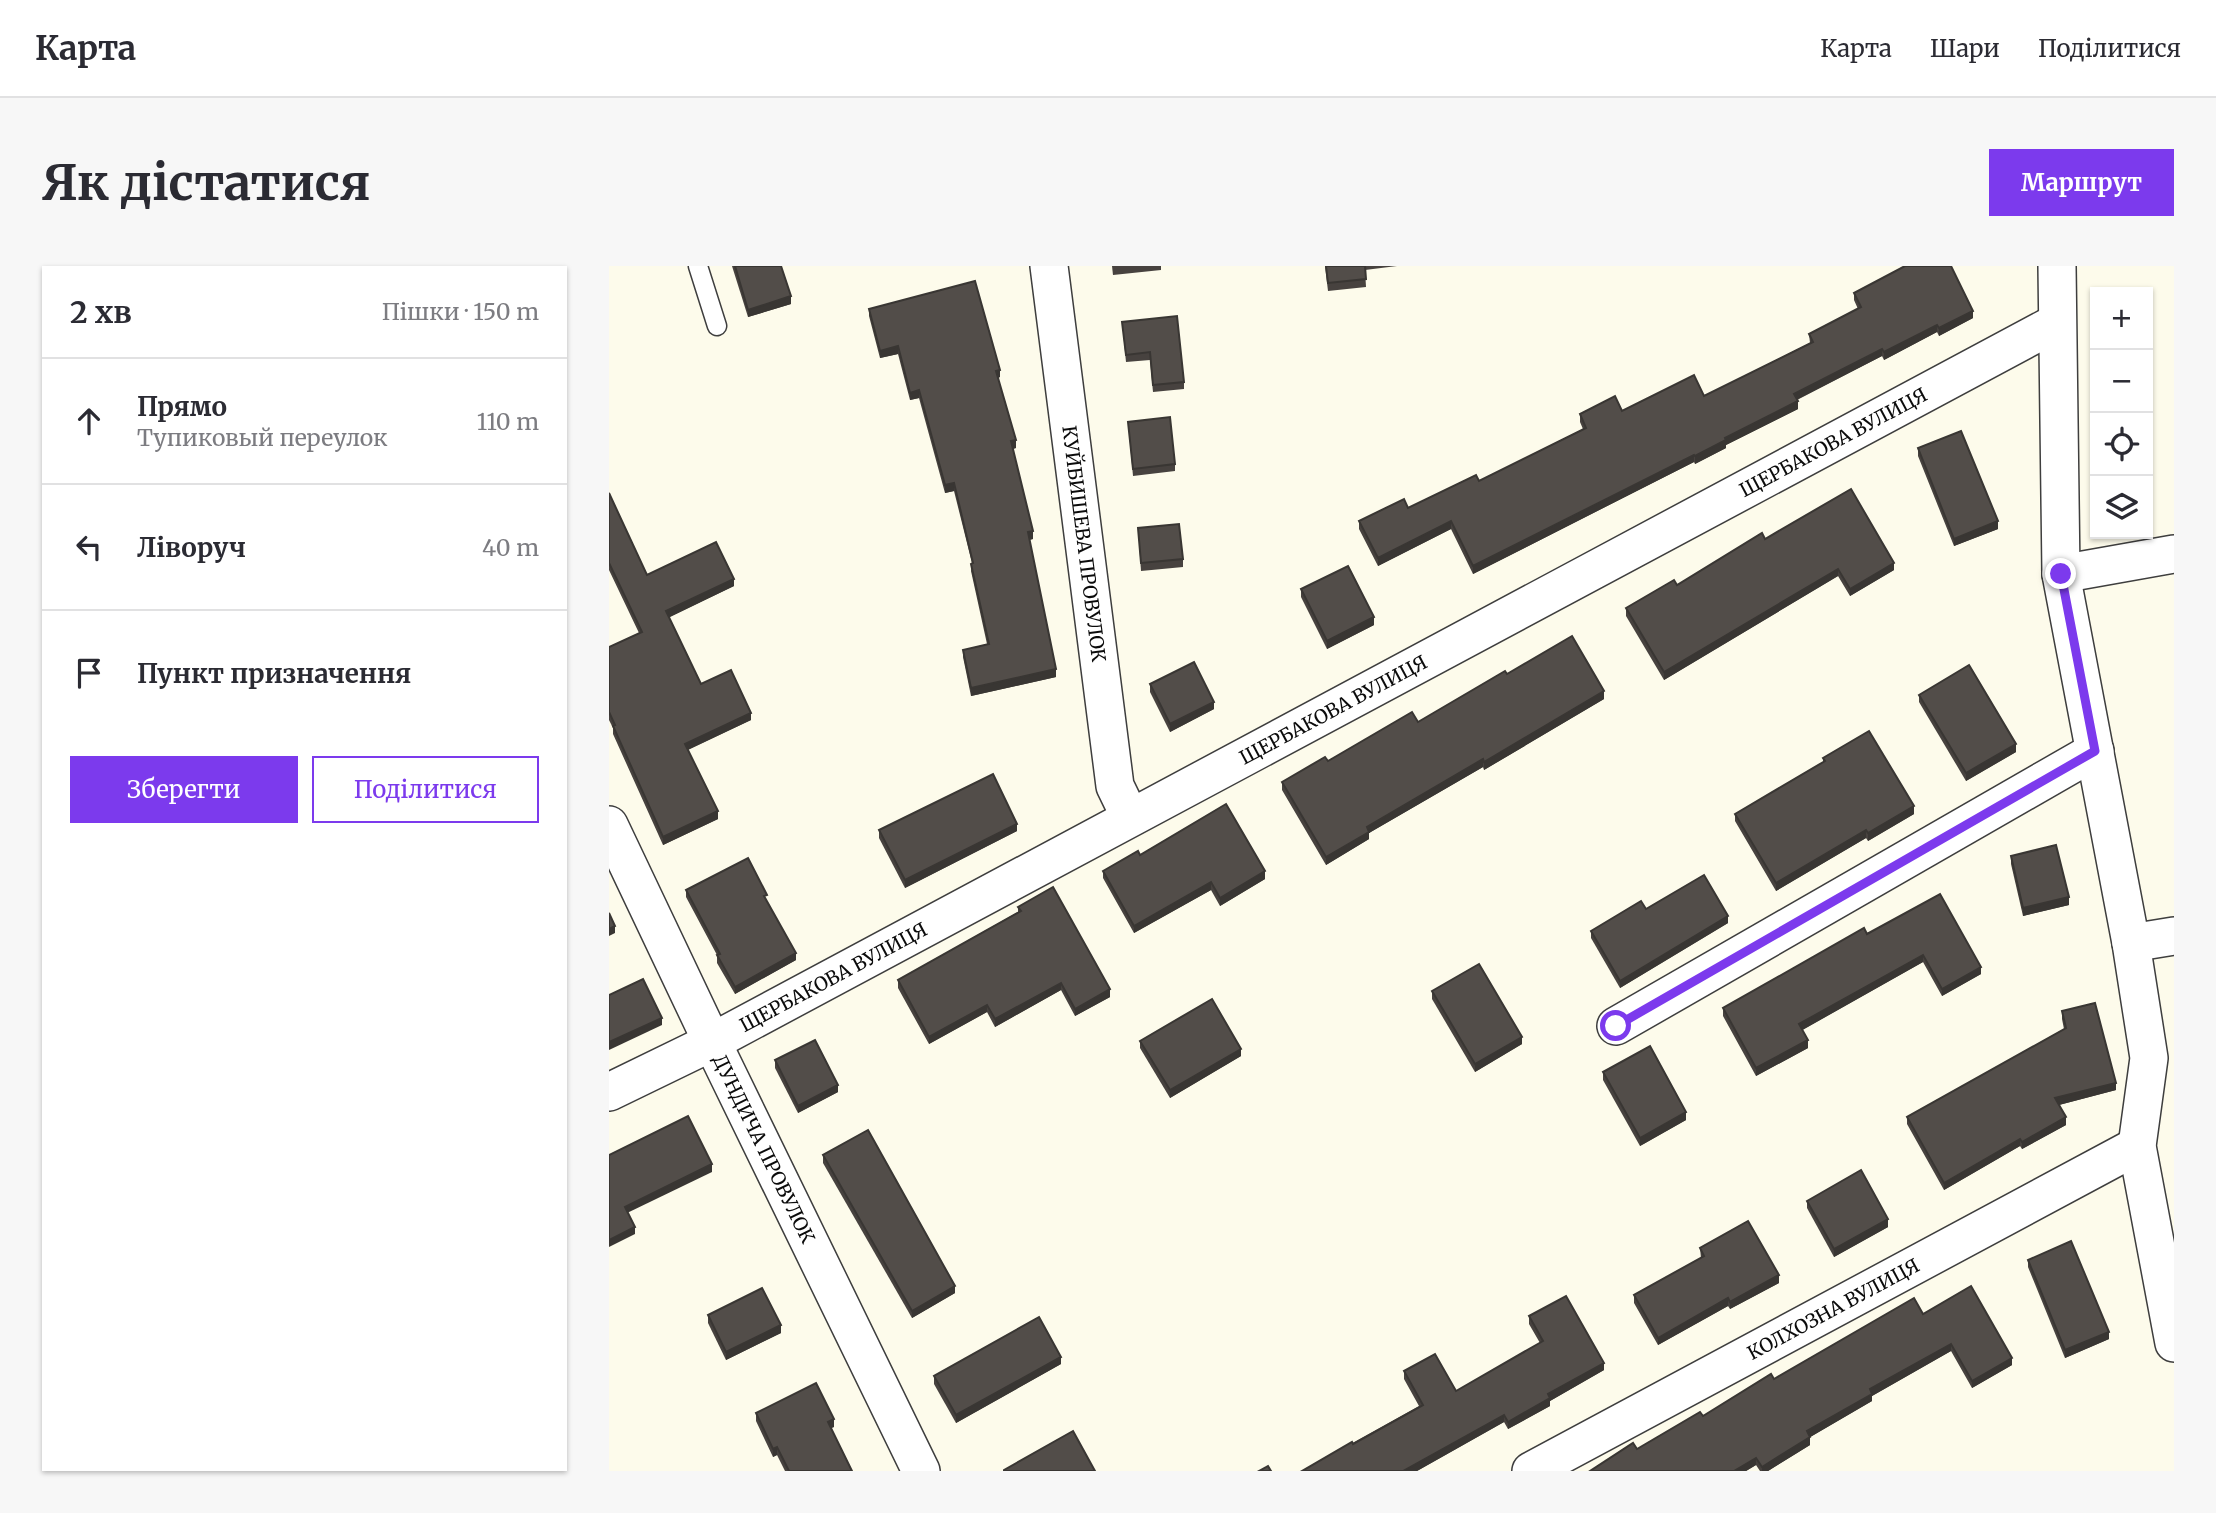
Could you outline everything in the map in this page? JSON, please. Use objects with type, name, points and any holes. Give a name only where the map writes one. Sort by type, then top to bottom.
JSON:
[{"type":"street","name":"КУЙБИШЕВА ПРОВУЛОК","points":[[1049,266],[1115,786],[1130,817]]},
{"type":"street","points":[[2057,266],[2061,574],[2131,943],[2149,1058],[2137,1146],[2174,1343]]},
{"type":"street","name":"ЩЕРБАКОВА ВУЛИЦЯ","points":[[609,1092],[712,1042],[2056,323]]},
{"type":"street","points":[[2061,574],[2174,554]]},
{"type":"street","points":[[1616,1026],[2095,751]]},
{"type":"street","name":"ДУНДИЧА ПРОВУЛОК","points":[[609,825],[921,1471]]},
{"type":"street","points":[[2131,943],[2174,936]]},
{"type":"street","name":"КОЛХОЗНА ВУЛИЦЯ","points":[[1531,1471],[2137,1146]]},
{"type":"lane","points":[[698,266],[717,326]]},
{"type":"building","points":[[735,266],[781,266],[791,296],[748,310]]},
{"type":"building","points":[[1326,266],[1365,266],[1366,279],[1328,283]]},
{"type":"building","points":[[1905,266],[1951,266],[1973,311],[1939,328],[1937,325],[1884,352],[1882,349],[1794,394],[1798,401],[1725,438],[1726,440],[1473,566],[1451,521],[1378,558],[1359,521],[1404,499],[1408,508],[1476,475],[1479,481],[1586,428],[1580,414],[1615,396],[1622,411],[1694,375],[1704,396],[1813,342],[1809,334],[1861,307],[1854,293]]},
{"type":"building","points":[[975,281],[1000,370],[996,371],[1016,440],[1011,441],[1033,531],[1028,532],[1056,669],[971,688],[963,650],[989,644],[954,483],[945,485],[919,390],[910,393],[898,346],[880,351],[869,309]]},
{"type":"building","points":[[1177,316],[1184,382],[1153,385],[1150,352],[1126,355],[1122,322]]},
{"type":"building","points":[[1170,417],[1175,464],[1133,469],[1128,422]]},
{"type":"building","points":[[1961,431],[1998,521],[1954,539],[1918,448]]},
{"type":"building","points":[[1851,489],[1894,563],[1850,589],[1838,569],[1664,672],[1626,608],[1674,580],[1677,585],[1762,533],[1765,539]]},
{"type":"building","points":[[609,493],[647,575],[716,542],[734,579],[666,611],[701,684],[731,670],[751,713],[685,744],[718,811],[663,837],[609,712],[609,647],[642,632],[609,563]]},
{"type":"building","points":[[1179,524],[1183,559],[1141,563],[1138,528]]},
{"type":"building","points":[[1348,566],[1374,617],[1327,641],[1301,589]]},
{"type":"building","points":[[1572,636],[1604,691],[1367,827],[1369,832],[1326,857],[1282,782],[1325,757],[1328,761],[1412,712],[1418,722],[1505,671],[1507,674]]},
{"type":"building","points":[[1194,662],[1214,702],[1170,724],[1150,684]]},
{"type":"building","points":[[1969,665],[2016,744],[1966,773],[1919,695]]},
{"type":"building","points":[[1869,731],[1914,806],[1868,833],[1866,830],[1776,883],[1735,814],[1825,761],[1823,758]]},
{"type":"building","points":[[993,774],[1017,824],[905,880],[879,830]]},
{"type":"building","points":[[1226,804],[1265,871],[1220,898],[1211,882],[1134,926],[1103,871],[1138,851],[1140,855]]},
{"type":"building","points":[[2056,845],[2069,897],[2023,908],[2011,856]]},
{"type":"building","points":[[748,858],[767,895],[764,896],[796,953],[735,987],[686,890]]},
{"type":"building","points":[[1704,875],[1728,916],[1620,981],[1591,931],[1641,901],[1646,909]]},
{"type":"building","points":[[1053,887],[1110,989],[1075,1009],[1061,983],[995,1019],[987,1005],[929,1037],[898,980],[1021,911],[1018,907]]},
{"type":"building","points":[[1940,894],[1981,967],[1942,989],[1923,955],[1799,1024],[1808,1040],[1756,1068],[1723,1008],[1864,928],[1867,934]]},
{"type":"building","points":[[609,913],[615,926],[609,929]]},
{"type":"building","points":[[1479,964],[1522,1037],[1475,1064],[1432,991]]},
{"type":"building","points":[[643,979],[662,1018],[609,1042],[609,995]]},
{"type":"building","points":[[1212,999],[1241,1049],[1170,1090],[1140,1041]]},
{"type":"building","points":[[2095,1003],[2116,1083],[2055,1098],[2066,1117],[2022,1142],[2020,1139],[1944,1183],[1907,1117],[2066,1028],[2062,1011]]},
{"type":"building","points":[[815,1040],[838,1085],[798,1106],[775,1060]]},
{"type":"building","points":[[1650,1046],[1686,1112],[1640,1138],[1603,1072]]},
{"type":"building","points":[[688,1116],[712,1164],[625,1207],[635,1227],[609,1240],[609,1155]]},
{"type":"building","points":[[868,1130],[955,1286],[912,1311],[823,1155]]},
{"type":"building","points":[[1861,1170],[1888,1219],[1834,1249],[1807,1201]]},
{"type":"building","points":[[1748,1221],[1779,1275],[1730,1302],[1728,1298],[1658,1338],[1634,1295],[1704,1256],[1700,1248]]},
{"type":"building","points":[[2071,1241],[2109,1332],[2065,1350],[2028,1260]]},
{"type":"building","points":[[1971,1286],[2012,1358],[1972,1381],[1951,1344],[1870,1389],[1872,1394],[1807,1431],[1810,1437],[1762,1467],[1756,1458],[1734,1471],[1590,1471],[1633,1443],[1637,1449],[1700,1412],[1703,1416],[1771,1374],[1774,1379],[1914,1298],[1923,1314]]},
{"type":"building","points":[[762,1288],[781,1325],[726,1352],[708,1315]]},
{"type":"building","points":[[1566,1296],[1604,1363],[1548,1394],[1550,1398],[1508,1422],[1504,1415],[1403,1471],[1302,1471],[1423,1405],[1404,1371],[1435,1354],[1456,1391],[1543,1341],[1529,1316]]},
{"type":"building","points":[[1039,1317],[1061,1357],[956,1415],[934,1376]]},
{"type":"building","points":[[816,1383],[834,1419],[828,1422],[852,1471],[789,1471],[777,1447],[773,1449],[756,1413]]},
{"type":"building","points":[[1073,1431],[1095,1471],[1004,1471],[1004,1470]]},
{"type":"route","points":[[1616,1026],[2095,751],[2061,574]]}]
